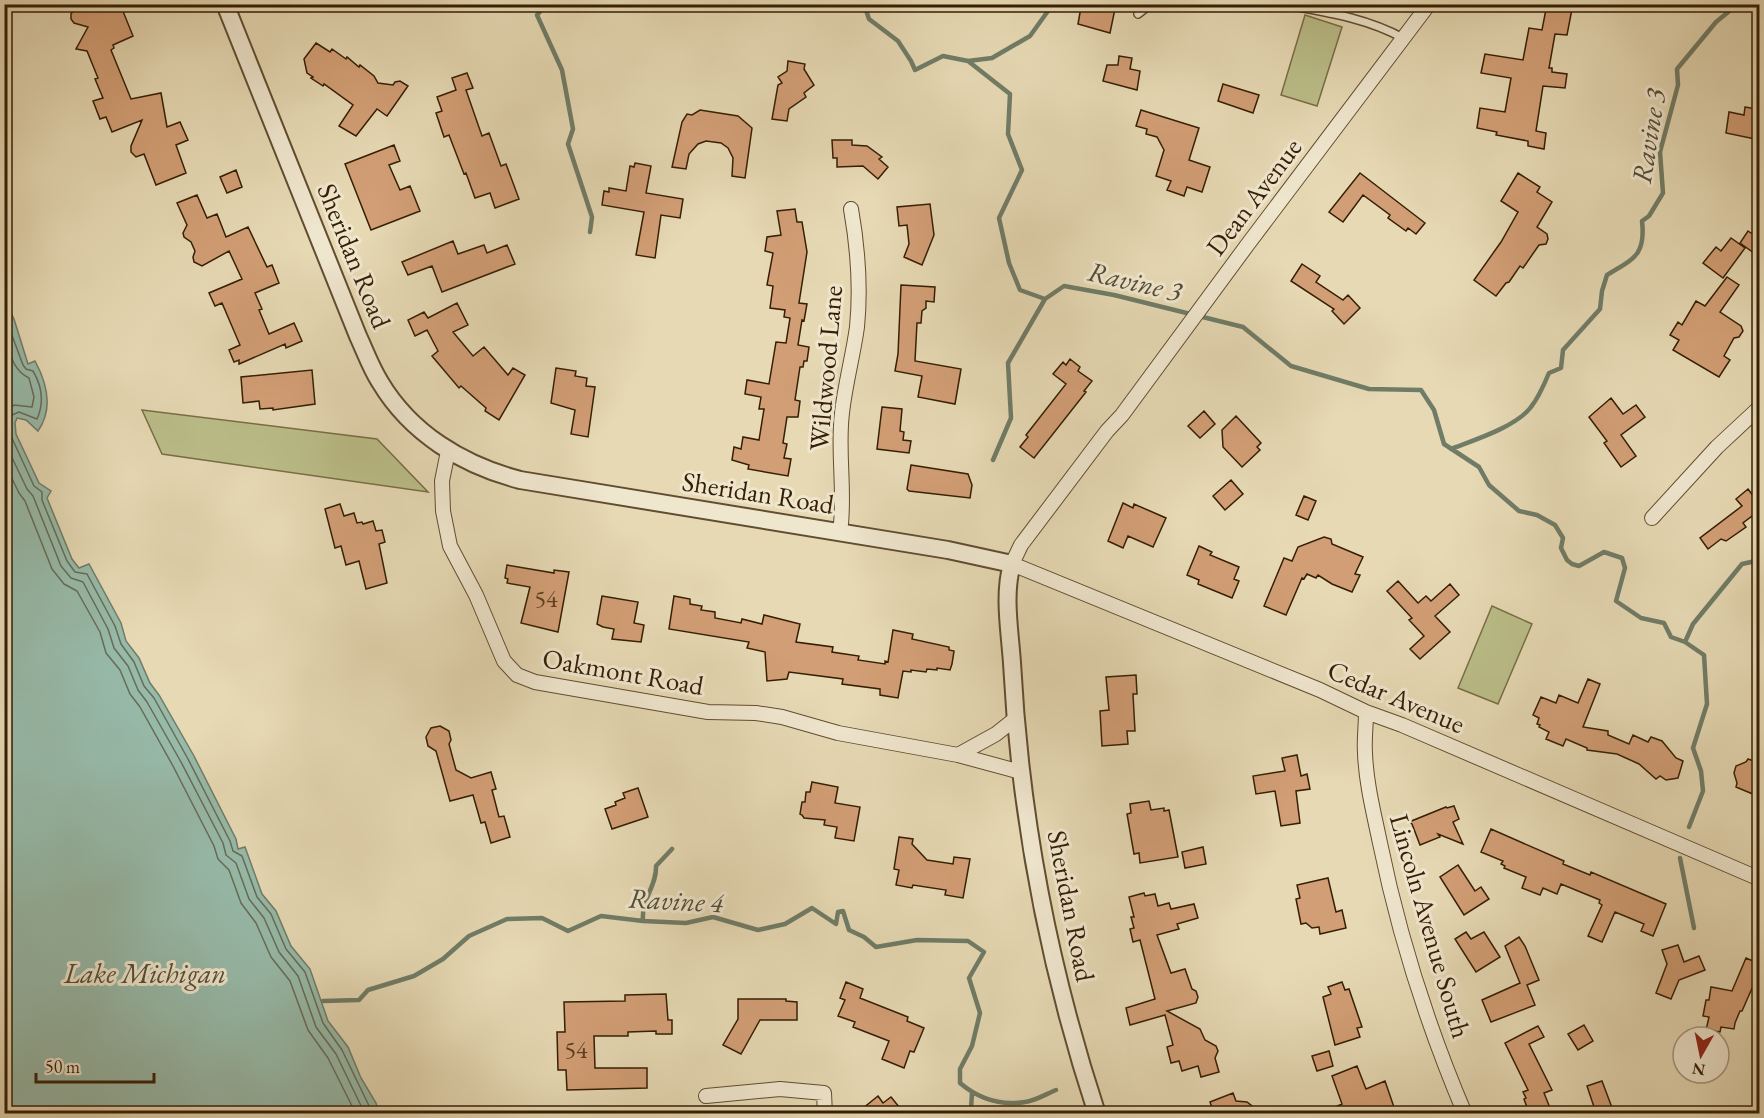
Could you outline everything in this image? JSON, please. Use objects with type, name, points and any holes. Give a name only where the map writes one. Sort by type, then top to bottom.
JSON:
[{"type":"street","name":"Sheridan Road","points":[[225,4],[358,336],[380,383],[408,418],[434,442],[466,462],[520,480],[948,550],[1012,564],[1008,592],[1015,720],[1021,772],[1040,894],[1059,984],[1097,1113]]},
{"type":"street","name":"Dean Avenue","points":[[1012,564],[1021,545],[1107,431],[1122,415],[1429,4]]},
{"type":"street","name":"Wildwood Lane","points":[[840,532],[843,512],[839,448],[859,293],[857,245],[851,209]]},
{"type":"street","points":[[1652,518],[1717,447],[1760,407]]},
{"type":"street","name":"Oakmont Road","points":[[448,451],[442,481],[443,511],[450,546],[476,595],[504,660],[517,675],[535,682],[708,712],[756,713],[782,717],[838,733],[958,755],[1021,772]]},
{"type":"street","name":"Cedar Avenue","points":[[1012,564],[1320,690],[1366,712],[1402,725],[1760,879]]},
{"type":"street","name":"Lincoln Avenue South","points":[[1366,712],[1365,753],[1372,808],[1387,880],[1412,968],[1445,1065],[1465,1113]]},
{"type":"street","points":[[958,755],[996,734],[1015,720]]},
{"type":"street","points":[[706,1096],[780,1089],[824,1093],[825,1113]]},
{"type":"lane","points":[[1138,14],[1151,4]]},
{"type":"lane","points":[[1281,4],[1361,20],[1382,27],[1403,38]]},
{"type":"green space","points":[[1305,15],[1342,27],[1317,106],[1281,95]]},
{"type":"green space","points":[[142,410],[377,439],[428,492],[162,454]]},
{"type":"green space","points":[[1492,606],[1532,624],[1498,704],[1458,688]]},
{"type":"water","name":"Lake Michigan","points":[[5,301],[14,319],[28,364],[35,361],[43,378],[47,396],[46,413],[38,431],[26,420],[17,418],[16,434],[39,483],[51,491],[47,498],[72,559],[79,568],[89,564],[121,623],[126,641],[139,658],[150,683],[194,756],[236,839],[238,849],[245,847],[262,894],[276,911],[291,946],[310,969],[328,1021],[348,1047],[379,1113],[5,1113]]},
{"type":"building","points":[[85,4],[120,4],[133,36],[113,45],[114,48],[111,50],[131,99],[161,93],[167,127],[180,122],[188,140],[176,145],[186,173],[156,185],[144,154],[136,157],[131,152],[131,146],[142,120],[112,132],[106,117],[100,119],[93,101],[103,98],[95,79],[98,78],[87,51],[76,49],[88,27],[74,23],[71,19],[74,9]]},
{"type":"building","points":[[1091,4],[1116,4],[1110,33],[1078,24],[1081,7],[1090,9]]},
{"type":"building","points":[[1547,4],[1569,4],[1568,8],[1572,9],[1567,35],[1555,34],[1549,68],[1552,68],[1552,72],[1567,74],[1565,88],[1543,86],[1536,131],[1546,133],[1544,149],[1528,146],[1528,141],[1496,135],[1497,132],[1477,128],[1480,108],[1505,112],[1511,78],[1481,73],[1485,54],[1523,60],[1529,28],[1542,30]]},
{"type":"building","points":[[316,43],[330,52],[332,49],[346,59],[347,57],[359,67],[360,65],[374,76],[378,83],[393,85],[400,81],[408,86],[387,116],[377,109],[356,136],[339,126],[353,105],[324,84],[323,86],[311,78],[313,77],[307,73],[304,59]]},
{"type":"building","points":[[1119,56],[1132,58],[1130,69],[1140,71],[1137,90],[1103,81],[1107,65],[1118,65]]},
{"type":"building","points":[[788,61],[805,64],[804,69],[814,85],[804,93],[806,97],[789,109],[787,121],[772,119],[778,85],[782,83],[778,77],[787,71]]},
{"type":"building","points":[[467,73],[473,88],[466,90],[482,136],[489,133],[501,166],[506,164],[519,199],[495,208],[490,193],[475,198],[449,135],[444,137],[436,113],[442,111],[437,97],[456,90],[452,78]]},
{"type":"building","points":[[1223,84],[1259,95],[1253,113],[1218,101]]},
{"type":"building","points":[[1745,107],[1757,109],[1756,115],[1760,115],[1760,140],[1726,133],[1729,112],[1744,115]]},
{"type":"building","points":[[700,110],[738,116],[752,128],[745,178],[732,176],[733,158],[728,148],[721,143],[706,141],[698,144],[689,154],[686,169],[672,167],[682,122],[687,114],[692,115]]},
{"type":"building","points":[[1141,110],[1199,128],[1189,160],[1210,167],[1202,192],[1187,187],[1184,196],[1167,190],[1171,181],[1156,176],[1164,150],[1157,137],[1146,134],[1147,129],[1136,126]]},
{"type":"building","points":[[832,140],[852,140],[852,145],[867,146],[882,157],[879,159],[888,167],[878,179],[863,166],[837,167],[837,158],[833,158]]},
{"type":"building","points":[[394,145],[400,161],[389,165],[400,190],[410,186],[420,211],[371,230],[345,164]]},
{"type":"building","points":[[635,163],[651,166],[646,193],[683,199],[680,218],[661,215],[655,258],[636,255],[644,212],[602,205],[604,191],[609,192],[609,188],[626,191],[630,166],[634,167]]},
{"type":"building","points":[[236,170],[242,187],[227,193],[220,177]]},
{"type":"building","points":[[1360,173],[1425,223],[1416,234],[1408,228],[1406,231],[1388,218],[1390,215],[1363,195],[1343,222],[1329,212]]},
{"type":"building","points":[[1518,173],[1540,187],[1537,192],[1552,202],[1537,227],[1547,234],[1548,239],[1546,244],[1539,245],[1523,268],[1520,266],[1496,296],[1474,280],[1501,242],[1518,212],[1501,201]]},
{"type":"building","points":[[197,195],[207,218],[217,214],[226,237],[248,227],[267,267],[272,265],[279,283],[255,293],[269,334],[294,323],[302,341],[286,348],[285,344],[239,364],[239,360],[234,362],[229,350],[240,345],[222,303],[215,306],[209,293],[242,279],[229,251],[202,266],[194,262],[195,251],[191,242],[184,237],[183,233],[187,225],[177,203]]},
{"type":"building","points":[[930,204],[934,235],[922,265],[904,257],[909,244],[907,225],[899,226],[897,207]]},
{"type":"building","points":[[795,209],[797,222],[802,222],[807,252],[799,303],[807,304],[798,345],[809,347],[807,361],[804,361],[803,367],[800,367],[795,400],[800,401],[798,417],[787,417],[783,443],[787,444],[784,458],[791,459],[788,476],[748,469],[749,465],[732,460],[734,447],[741,449],[743,437],[759,440],[764,409],[759,409],[761,397],[745,394],[747,380],[769,384],[776,342],[786,343],[790,318],[784,317],[785,310],[770,308],[773,286],[767,285],[773,253],[765,251],[767,237],[781,235],[777,211]]},
{"type":"building","points":[[1748,231],[1760,239],[1760,246],[1754,253],[1740,243]]},
{"type":"building","points":[[1731,238],[1745,248],[1723,278],[1703,263],[1716,247],[1721,251]]},
{"type":"building","points":[[453,241],[458,254],[484,245],[487,253],[507,245],[515,264],[442,292],[432,266],[408,275],[402,262]]},
{"type":"building","points":[[1302,264],[1320,276],[1316,282],[1343,300],[1348,295],[1360,308],[1344,324],[1332,311],[1334,309],[1291,281]]},
{"type":"building","points":[[1727,277],[1739,285],[1720,312],[1741,326],[1743,331],[1739,337],[1734,338],[1724,356],[1730,360],[1719,377],[1673,350],[1679,340],[1670,335],[1678,322],[1682,325],[1696,301],[1705,306]]},
{"type":"building","points":[[901,285],[935,287],[934,302],[926,301],[921,323],[917,323],[915,361],[961,369],[955,404],[918,397],[922,376],[895,371],[898,354]]},
{"type":"building","points":[[457,303],[468,325],[453,332],[473,356],[484,347],[508,375],[513,368],[525,375],[499,420],[485,411],[486,408],[461,386],[459,388],[432,356],[438,351],[427,330],[415,336],[408,320],[424,312],[428,318]]},
{"type":"building","points":[[1070,359],[1080,367],[1078,371],[1092,381],[1084,391],[1086,392],[1034,458],[1020,447],[1028,437],[1026,435],[1066,384],[1053,374],[1063,362],[1066,365]]},
{"type":"building","points":[[556,368],[576,371],[575,376],[587,378],[586,386],[595,387],[588,437],[571,434],[575,410],[551,403]]},
{"type":"building","points":[[312,370],[315,404],[273,410],[273,408],[260,409],[259,401],[243,403],[241,377]]},
{"type":"building","points":[[1611,398],[1623,414],[1636,405],[1645,417],[1621,435],[1636,456],[1621,467],[1604,443],[1607,441],[1589,417]]},
{"type":"building","points":[[882,407],[902,409],[900,431],[904,432],[903,440],[911,441],[909,453],[877,449]]},
{"type":"building","points":[[1204,411],[1215,424],[1200,438],[1188,426]]},
{"type":"building","points":[[1236,416],[1261,443],[1257,447],[1260,450],[1242,467],[1223,447],[1222,430]]},
{"type":"building","points":[[911,465],[968,474],[972,485],[970,498],[909,491],[907,489]]},
{"type":"building","points":[[1231,480],[1243,494],[1225,510],[1213,496]]},
{"type":"building","points":[[1748,489],[1760,505],[1760,510],[1743,523],[1746,527],[1726,541],[1721,539],[1708,549],[1700,538],[1742,506],[1736,499]]},
{"type":"building","points":[[1304,496],[1316,501],[1308,520],[1296,515]]},
{"type":"building","points":[[1123,503],[1133,508],[1134,504],[1166,518],[1153,547],[1128,536],[1123,548],[1108,541]]},
{"type":"building","points":[[340,504],[344,516],[354,513],[357,523],[373,521],[376,531],[382,530],[385,542],[379,544],[387,583],[366,589],[359,561],[346,565],[341,546],[335,548],[325,509]]},
{"type":"building","points":[[1324,537],[1331,539],[1332,544],[1363,557],[1355,574],[1360,575],[1352,592],[1318,575],[1316,578],[1307,574],[1304,579],[1302,578],[1286,615],[1264,606],[1284,558],[1292,561],[1298,547]]},
{"type":"building","points":[[1199,546],[1212,552],[1210,555],[1239,567],[1234,579],[1239,581],[1232,598],[1198,584],[1199,580],[1187,575]]},
{"type":"building","points":[[507,565],[554,573],[554,570],[569,572],[558,632],[521,623],[530,587],[507,583],[508,579],[505,578]]},
{"type":"building","points":[[1398,581],[1418,603],[1426,596],[1431,601],[1450,584],[1459,595],[1435,616],[1450,632],[1420,659],[1410,649],[1424,636],[1409,620],[1412,618],[1387,591]]},
{"type":"building","points":[[602,596],[638,602],[634,623],[644,625],[641,642],[612,639],[614,629],[597,624]]},
{"type":"building","points":[[674,596],[690,599],[690,604],[702,606],[701,610],[715,612],[715,618],[741,623],[742,619],[762,624],[764,615],[800,624],[796,642],[833,647],[832,652],[859,656],[858,660],[885,664],[885,661],[888,662],[893,630],[913,634],[912,639],[949,647],[949,650],[954,651],[952,664],[950,670],[937,668],[937,670],[927,669],[926,672],[903,671],[898,698],[880,695],[880,689],[842,684],[843,679],[789,672],[787,679],[767,681],[765,652],[747,648],[749,642],[669,629]]},
{"type":"building","points":[[1136,675],[1137,694],[1133,694],[1135,731],[1127,731],[1128,744],[1102,746],[1100,711],[1109,710],[1106,677]]},
{"type":"building","points":[[1588,679],[1600,684],[1583,727],[1608,731],[1608,735],[1629,744],[1633,735],[1648,742],[1651,737],[1662,741],[1676,758],[1683,761],[1678,778],[1666,780],[1660,776],[1656,779],[1639,764],[1617,754],[1587,750],[1566,739],[1563,746],[1546,739],[1549,732],[1539,727],[1540,725],[1537,724],[1539,718],[1533,715],[1541,697],[1556,703],[1559,695],[1578,703]]},
{"type":"building","points":[[440,726],[449,731],[451,740],[449,744],[456,770],[471,778],[491,772],[496,789],[492,790],[499,817],[504,816],[510,837],[491,843],[485,822],[481,823],[473,795],[450,801],[436,751],[428,746],[426,737],[431,728]]},
{"type":"building","points":[[1297,755],[1301,776],[1307,774],[1310,789],[1296,791],[1300,823],[1281,826],[1275,791],[1256,794],[1253,776],[1285,771],[1282,758]]},
{"type":"building","points":[[1748,759],[1760,763],[1760,797],[1736,787],[1734,773],[1736,766]]},
{"type":"building","points":[[812,782],[838,787],[835,803],[860,807],[854,841],[835,838],[837,827],[824,825],[825,820],[804,818],[800,814],[802,802],[805,802],[806,792],[810,792]]},
{"type":"building","points":[[638,788],[648,817],[612,829],[605,809],[625,798],[623,793]]},
{"type":"building","points":[[1149,801],[1151,810],[1164,808],[1164,811],[1169,810],[1178,857],[1140,863],[1139,853],[1134,854],[1127,814],[1131,813],[1130,804]]},
{"type":"building","points":[[1454,806],[1459,819],[1453,822],[1463,844],[1438,834],[1440,837],[1420,845],[1412,824],[1409,822]]},
{"type":"building","points":[[1491,829],[1564,861],[1563,864],[1590,875],[1591,872],[1666,904],[1653,936],[1641,931],[1644,924],[1615,912],[1602,942],[1588,936],[1602,905],[1599,903],[1600,900],[1561,884],[1557,894],[1543,888],[1540,895],[1522,888],[1526,877],[1504,868],[1505,866],[1501,864],[1503,861],[1481,852]]},
{"type":"building","points":[[899,837],[913,839],[912,844],[927,860],[953,864],[954,857],[970,859],[963,898],[945,895],[946,890],[896,885],[899,870],[894,869]]},
{"type":"building","points":[[1203,847],[1206,864],[1185,868],[1182,852]]},
{"type":"building","points":[[1458,865],[1475,891],[1481,887],[1489,899],[1464,915],[1440,877]]},
{"type":"building","points":[[1328,878],[1336,912],[1342,910],[1346,928],[1320,934],[1319,927],[1312,928],[1306,923],[1301,924],[1296,899],[1300,898],[1297,885]]},
{"type":"building","points":[[1144,893],[1145,896],[1155,894],[1158,906],[1169,903],[1171,909],[1194,904],[1198,918],[1177,924],[1179,929],[1157,935],[1171,973],[1185,969],[1192,989],[1196,991],[1198,997],[1196,1003],[1167,1011],[1200,1029],[1205,1040],[1216,1046],[1218,1051],[1215,1058],[1219,1072],[1201,1077],[1198,1066],[1182,1071],[1179,1061],[1171,1063],[1167,1047],[1173,1045],[1165,1015],[1130,1025],[1126,1008],[1155,999],[1140,940],[1133,942],[1130,929],[1134,928],[1131,917],[1134,917],[1129,897]]},
{"type":"building","points":[[1466,932],[1471,939],[1484,932],[1500,957],[1476,972],[1455,939]]},
{"type":"building","points":[[1519,937],[1539,980],[1527,985],[1535,1005],[1491,1022],[1482,1000],[1520,983],[1505,946]]},
{"type":"building","points":[[1678,945],[1684,962],[1699,956],[1705,970],[1679,980],[1671,999],[1656,993],[1667,964],[1662,950]]},
{"type":"building","points":[[1746,958],[1760,964],[1760,970],[1734,1029],[1731,1029],[1731,1025],[1707,1025],[1709,1017],[1703,1016],[1711,987],[1732,991]]},
{"type":"building","points":[[846,982],[863,989],[860,998],[908,1017],[907,1021],[924,1028],[914,1052],[910,1051],[904,1068],[882,1059],[889,1041],[853,1027],[855,1022],[838,1016],[845,1000],[840,998]]},
{"type":"building","points":[[1342,982],[1345,990],[1349,989],[1362,1027],[1357,1028],[1360,1037],[1335,1045],[1323,997],[1331,994],[1328,987]]},
{"type":"building","points":[[666,994],[668,1020],[672,1020],[672,1034],[656,1034],[656,1031],[628,1032],[628,1036],[594,1036],[595,1068],[647,1068],[647,1088],[567,1090],[566,1070],[558,1070],[557,1032],[565,1032],[564,1002],[625,1001],[625,995]]},
{"type":"building","points":[[738,999],[786,999],[786,1001],[797,1002],[797,1020],[760,1020],[741,1054],[723,1045],[738,1019]]},
{"type":"building","points":[[1584,1025],[1593,1041],[1578,1050],[1568,1034]]},
{"type":"building","points":[[1538,1026],[1544,1037],[1529,1044],[1552,1090],[1544,1093],[1552,1113],[1529,1113],[1523,1092],[1528,1090],[1505,1043]]},
{"type":"building","points":[[1329,1051],[1333,1066],[1317,1071],[1312,1056]]},
{"type":"building","points":[[1357,1066],[1366,1089],[1385,1081],[1396,1113],[1321,1113],[1342,1104],[1332,1076]]},
{"type":"building","points":[[1602,1081],[1614,1113],[1596,1113],[1587,1086]]},
{"type":"building","points":[[1233,1093],[1236,1101],[1247,1102],[1261,1113],[1214,1113],[1210,1102]]},
{"type":"building","points":[[878,1096],[883,1103],[891,1097],[904,1113],[857,1113]]},
{"type":"waterway","points":[[547,4],[537,15],[562,70],[573,129],[568,144],[592,217],[590,232]]},
{"type":"waterway","name":"Ravine 3","points":[[864,4],[869,19],[898,41],[915,70],[943,56],[968,61],[992,58],[1030,36],[1053,4]]},
{"type":"waterway","name":"Ravine 3","points":[[1451,449],[1505,427],[1531,407],[1549,373],[1561,368],[1563,350],[1600,309],[1607,275],[1631,260],[1640,249],[1643,233],[1642,221],[1649,216],[1663,193],[1660,152],[1678,85],[1677,69],[1716,22],[1738,4]]},
{"type":"waterway","name":"Ravine 3","points":[[968,61],[1010,94],[1008,134],[1022,170],[999,218],[1009,263],[1020,290],[1045,299],[1064,286],[1114,295],[1243,327],[1291,366],[1369,389],[1421,390],[1434,410],[1444,444],[1479,467],[1489,485],[1519,511],[1537,515],[1555,525],[1563,538],[1561,548],[1567,560],[1572,564],[1579,566],[1604,552],[1622,558],[1625,568],[1616,601],[1641,618],[1664,623],[1671,637],[1685,642],[1693,624],[1742,564],[1760,560]]},
{"type":"waterway","points":[[993,460],[1011,418],[1008,363],[1045,299]]},
{"type":"waterway","points":[[1685,642],[1704,655],[1707,704],[1693,748],[1701,771],[1703,791],[1689,827]]},
{"type":"waterway","points":[[643,921],[644,906],[654,880],[656,866],[672,849]]},
{"type":"waterway","points":[[1680,858],[1694,928]]},
{"type":"waterway","name":"Ravine 4","points":[[323,1001],[359,1000],[368,990],[414,976],[443,959],[469,936],[507,919],[542,918],[568,931],[601,916],[686,923],[713,917],[758,930],[785,924],[812,908],[836,924],[838,912],[843,911],[849,930],[864,937],[876,947],[917,940],[968,941],[984,952],[969,978],[980,1013],[972,1046],[960,1069],[960,1083],[982,1097],[1007,1103],[1037,1099],[1056,1090]]},
{"type":"waterway","points":[[964,1114],[971,1109],[972,1093]]}]
